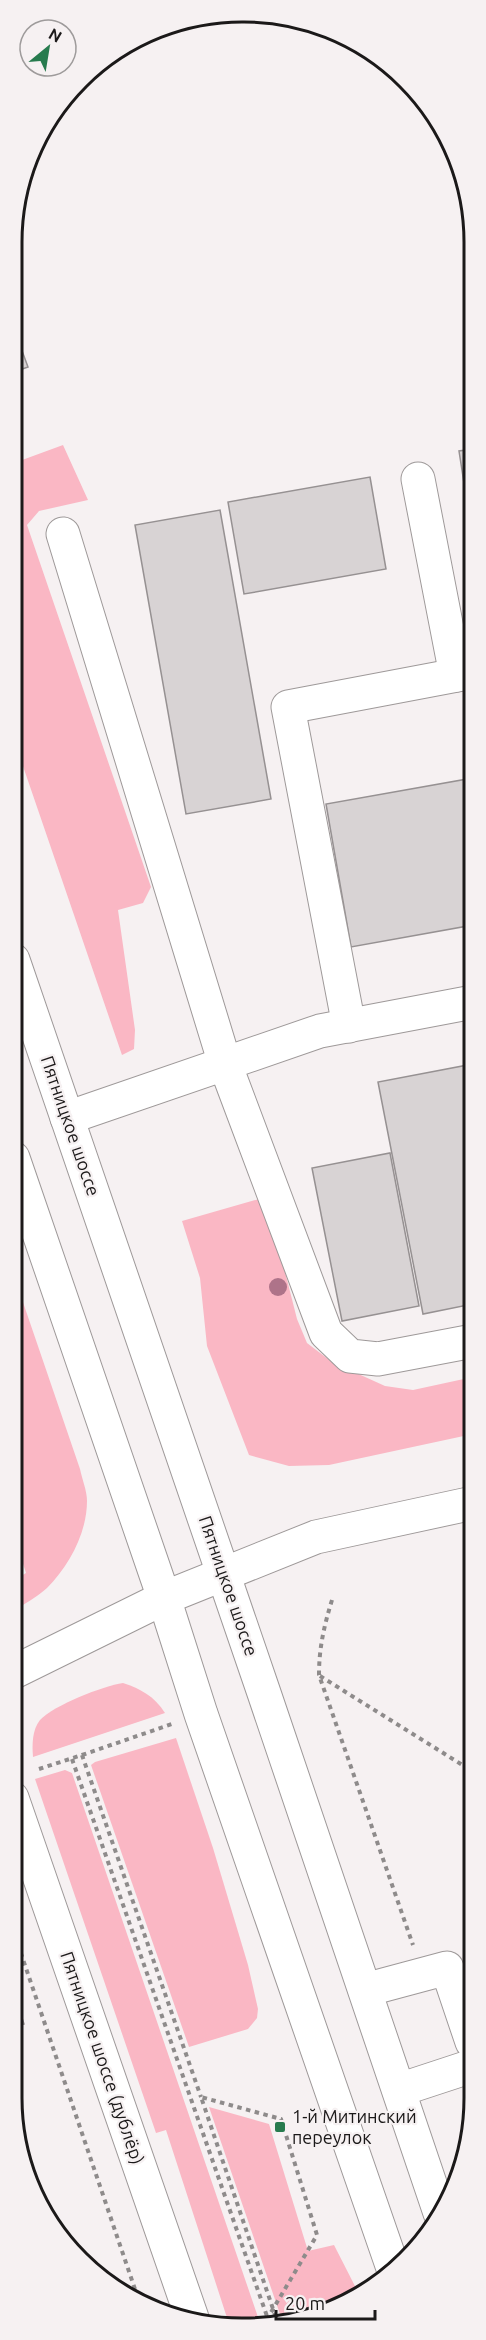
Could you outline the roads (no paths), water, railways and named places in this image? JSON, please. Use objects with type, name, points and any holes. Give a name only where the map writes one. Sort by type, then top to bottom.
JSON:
[{"type":"main road","points":[[418,479],[464,669]]},
{"type":"main road","points":[[63,534],[225,1064],[326,1333],[350,1356],[378,1359],[464,1343]]},
{"type":"main road","points":[[349,1026],[288,707],[464,673]]},
{"type":"main road","name":"Пятницкое шоссе","points":[[22,986],[437,2203]]},
{"type":"main road","points":[[67,1118],[320,1031],[464,1004]]},
{"type":"main road","points":[[22,1184],[164,1598],[201,1714],[390,2261]]},
{"type":"main road","points":[[22,1668],[164,1598],[316,1537],[464,1505]]},
{"type":"main road","name":"Пятницкое шоссе (дублёр)","points":[[22,1827],[189,2311]]},
{"type":"main road","points":[[365,1990],[447,1968],[464,2018]]},
{"type":"main road","points":[[399,2090],[464,2068]]},
{"type":"place","name":"1-й Митинский переулок","points":[[280,2127]]}]
